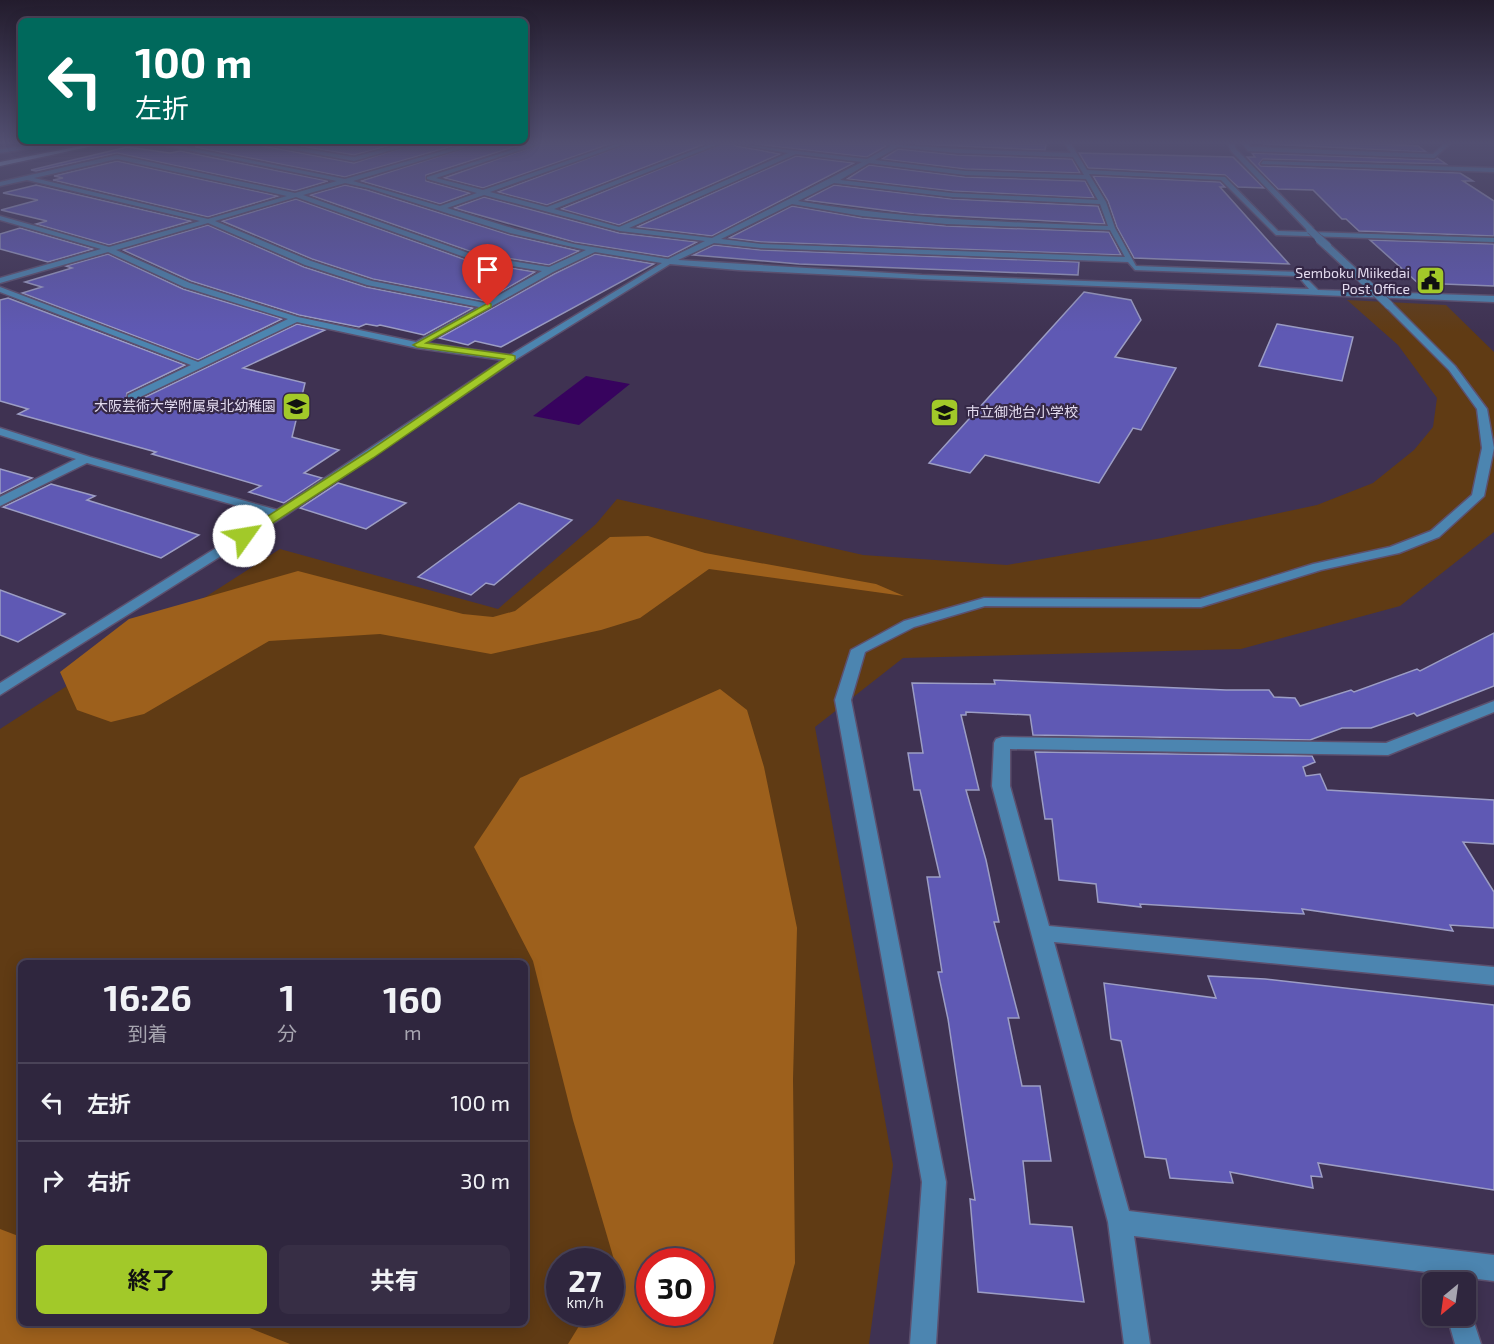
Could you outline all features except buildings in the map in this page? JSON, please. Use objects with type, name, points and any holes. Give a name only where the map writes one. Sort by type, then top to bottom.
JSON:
[{"type":"street","points":[[149,207],[209,221],[308,263],[369,283],[488,306]]},
{"type":"street","points":[[0,281],[260,207]]},
{"type":"street","points":[[329,207],[472,257],[550,270]]},
{"type":"street","points":[[436,207],[513,231],[593,250],[669,262],[773,270],[1494,299]]},
{"type":"street","points":[[534,207],[620,229],[713,242],[1300,274],[1316,293]]},
{"type":"street","points":[[546,210],[554,207]]},
{"type":"street","points":[[620,229],[671,207]]},
{"type":"street","points":[[0,690],[279,514],[512,358],[669,262],[713,242],[778,207]]},
{"type":"street","points":[[821,207],[862,214],[946,222],[1112,228]]},
{"type":"street","points":[[1105,207],[1112,228],[1145,286]]},
{"type":"street","points":[[1251,207],[1276,233],[1494,240]]},
{"type":"street","points":[[923,1344],[934,1182],[843,700],[858,650],[909,624],[984,602],[1201,603],[1318,567],[1394,550],[1435,534],[1478,496],[1488,448],[1482,409],[1452,368],[1288,207]]},
{"type":"street","points":[[0,218],[108,249],[187,285],[296,319],[417,345],[512,358]]},
{"type":"street","points":[[1323,242],[1494,246]]},
{"type":"street","points":[[417,345],[550,270],[593,250]]},
{"type":"street","points":[[0,289],[198,365]]},
{"type":"street","points":[[132,397],[296,319]]},
{"type":"street","points":[[0,431],[86,459],[279,514]]},
{"type":"street","points":[[0,502],[86,459]]},
{"type":"street","points":[[1137,1344],[1120,1222],[1001,786],[1002,743],[1388,749],[1494,706]]},
{"type":"street","points":[[1041,933],[1494,976]]},
{"type":"street","points":[[1120,1222],[1447,1272],[1494,1268]]},
{"type":"street","points":[[1463,1326],[1468,1344]]},
{"type":"shaded area","points":[[1347,300],[1446,305],[1494,352],[1494,532],[1400,606],[1241,649],[903,658],[815,727],[893,1165],[869,1344],[0,1344],[0,729],[280,549],[498,609],[596,524],[617,499],[863,555],[1007,565],[1162,538],[1317,505],[1373,483],[1414,450],[1433,427],[1437,398],[1398,345]]},
{"type":"shaded area","points":[[586,376],[630,384],[579,425],[533,416]]},
{"type":"shaded area","points":[[648,536],[705,553],[876,584],[904,596],[709,569],[640,618],[601,630],[491,654],[380,634],[269,641],[144,714],[111,722],[77,710],[60,672],[129,619],[298,571],[463,614],[493,617],[515,611],[610,537]]},
{"type":"shaded area","points":[[720,689],[747,710],[764,767],[797,928],[793,1079],[795,1263],[773,1344],[568,1344],[579,1326],[624,1326],[624,1248],[611,1248],[573,1120],[533,961],[474,847],[520,778]]},
{"type":"shaded area","points":[[0,1229],[18,1236],[18,1326],[245,1326],[290,1344],[0,1344]]},
{"type":"place","name":"Semboku Miikedai Post Office","points":[[1431,281]]},
{"type":"place","name":"大阪芸術大学附属泉北幼稚園","points":[[297,406]]},
{"type":"place","name":"市立御池台小学校","points":[[945,412]]},
{"type":"route","points":[[244,536],[369,456],[512,358],[417,345],[488,306]]}]
